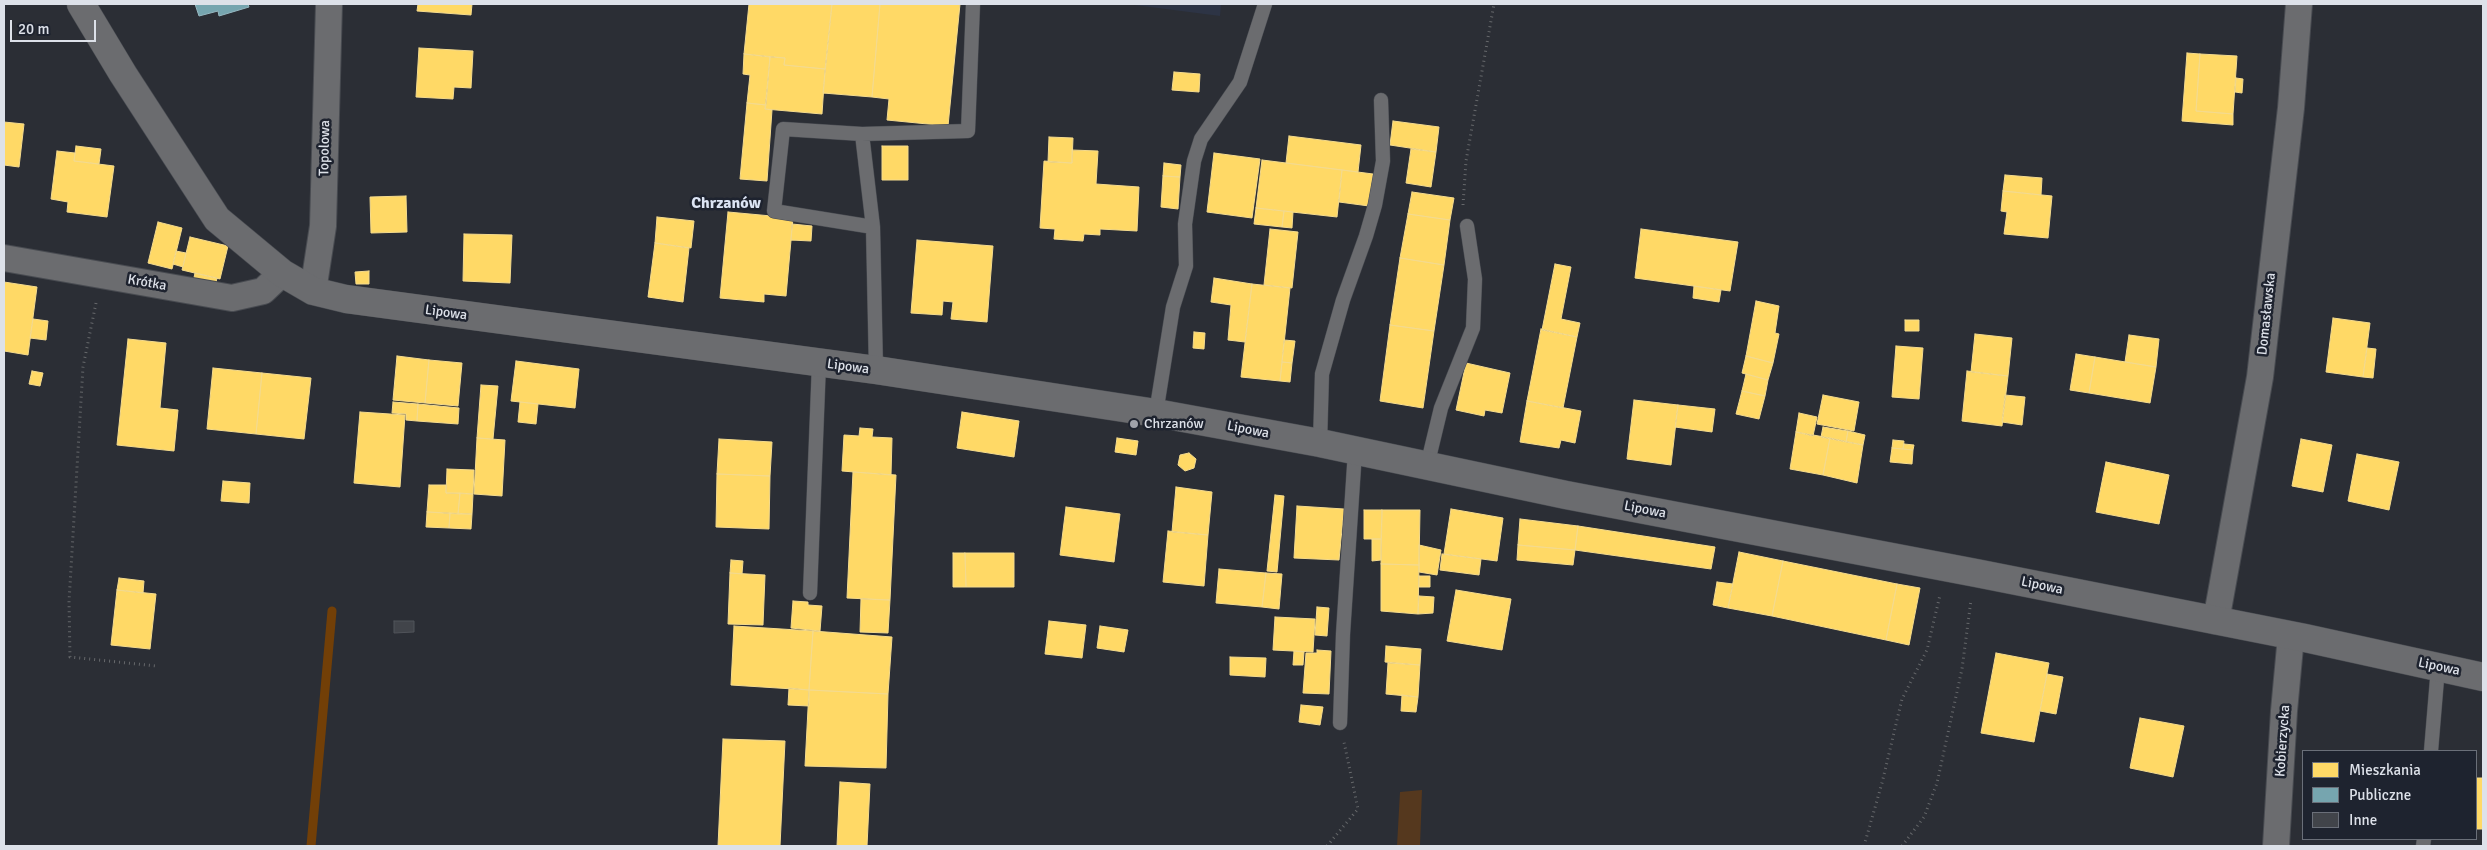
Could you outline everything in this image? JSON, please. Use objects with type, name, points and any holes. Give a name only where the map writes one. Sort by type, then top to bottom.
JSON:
[{"type":"street","name":"Lipowa","points":[[81,4],[123,74],[217,219],[282,273],[313,291],[346,299],[876,370],[1156,413],[1320,443],[1566,495],[1976,573],[2291,636],[2483,677]]},
{"type":"street","name":"Topolowa","points":[[313,291],[323,226],[329,4]]},
{"type":"street","name":"Domasławska","points":[[2216,621],[2260,377],[2290,117],[2299,4]]},
{"type":"street","name":"Krótka","points":[[4,258],[232,298],[263,291],[282,273]]},
{"type":"street","name":"Kobierzycka","points":[[2276,846],[2284,711],[2291,636]]},
{"type":"lane","points":[[873,227],[774,211],[783,129],[862,134],[968,132],[973,4]]},
{"type":"lane","points":[[1156,413],[1173,307],[1186,266],[1185,224],[1194,161],[1201,139],[1240,82],[1265,4]]},
{"type":"lane","points":[[1320,443],[1322,374],[1343,300],[1366,236],[1383,161],[1381,100]]},
{"type":"lane","points":[[862,134],[873,227],[876,370]]},
{"type":"lane","points":[[1427,466],[1441,408],[1473,328],[1475,279],[1467,226]]},
{"type":"lane","points":[[810,593],[819,363]]},
{"type":"lane","points":[[1340,723],[1342,634],[1355,451]]},
{"type":"lane","points":[[2431,750],[2438,667]]},
{"type":"path","points":[[1467,226],[1462,200],[1466,161],[1494,4]]},
{"type":"path","points":[[102,275],[83,367],[70,602],[70,657],[156,666]]},
{"type":"path","points":[[1864,846],[1882,783],[1902,699],[1927,650],[1945,568]]},
{"type":"path","points":[[1902,846],[1924,817],[1937,783],[1962,669],[1976,573]]},
{"type":"path","points":[[1327,846],[1358,809],[1340,723]]},
{"type":"shaded area","points":[[1127,4],[1221,4],[1220,16]]},
{"type":"shaded area","points":[[1422,790],[1420,846],[1397,846],[1400,792]]},
{"type":"building: Mieszkania","points":[[418,4],[472,4],[471,15],[417,11]]},
{"type":"building: Mieszkania","points":[[749,4],[832,4],[825,69],[784,65],[785,58],[744,54]]},
{"type":"building: Mieszkania","points":[[832,4],[880,4],[872,97],[823,93]]},
{"type":"building: Mieszkania","points":[[880,4],[960,4],[948,126],[887,120],[889,99],[872,97]]},
{"type":"building: Mieszkania","points":[[419,48],[473,51],[471,88],[454,87],[453,99],[416,97]]},
{"type":"building: Mieszkania","points":[[2187,53],[2200,54],[2196,111],[2233,114],[2233,125],[2182,121]]},
{"type":"building: Mieszkania","points":[[744,54],[770,57],[766,105],[747,103],[750,75],[743,74]]},
{"type":"building: Mieszkania","points":[[2200,54],[2237,56],[2233,114],[2196,111]]},
{"type":"building: Mieszkania","points":[[770,57],[785,58],[784,65],[825,69],[822,114],[765,109]]},
{"type":"building: Mieszkania","points":[[1174,72],[1200,74],[1199,92],[1172,90]]},
{"type":"building: Mieszkania","points":[[2236,78],[2243,79],[2242,93],[2235,92]]},
{"type":"building: Mieszkania","points":[[747,103],[766,105],[765,109],[772,110],[767,181],[740,179]]},
{"type":"building: Mieszkania","points":[[1393,121],[1439,127],[1436,152],[1390,145]]},
{"type":"building: Mieszkania","points":[[4,122],[24,124],[19,167],[4,165]]},
{"type":"building: Mieszkania","points":[[1289,136],[1361,145],[1358,172],[1286,163]]},
{"type":"building: Mieszkania","points":[[1049,137],[1073,138],[1072,163],[1048,162]]},
{"type":"building: Mieszkania","points":[[76,146],[101,149],[99,164],[74,161]]},
{"type":"building: Mieszkania","points":[[882,146],[908,146],[908,180],[882,180]]},
{"type":"building: Mieszkania","points":[[1411,149],[1436,152],[1431,187],[1406,183]]},
{"type":"building: Mieszkania","points":[[1072,150],[1098,151],[1096,184],[1139,187],[1137,231],[1100,229],[1100,235],[1084,234],[1083,241],[1054,239],[1055,229],[1040,228],[1044,161],[1072,163]]},
{"type":"building: Mieszkania","points":[[57,151],[75,153],[74,161],[114,166],[107,217],[67,212],[68,202],[51,199]]},
{"type":"building: Mieszkania","points":[[1214,153],[1260,159],[1252,218],[1207,212]]},
{"type":"building: Mieszkania","points":[[1262,160],[1342,170],[1337,217],[1256,208]]},
{"type":"building: Mieszkania","points":[[1164,163],[1181,165],[1180,177],[1163,176]]},
{"type":"building: Mieszkania","points":[[1342,170],[1373,174],[1369,206],[1339,202]]},
{"type":"building: Mieszkania","points":[[2005,175],[2042,178],[2041,195],[2003,191]]},
{"type":"building: Mieszkania","points":[[1163,176],[1180,177],[1178,209],[1161,207]]},
{"type":"building: Mieszkania","points":[[2003,191],[2052,196],[2048,238],[2004,234],[2007,212],[2001,211]]},
{"type":"building: Mieszkania","points":[[1412,192],[1454,198],[1450,220],[1408,214]]},
{"type":"building: Mieszkania","points":[[406,196],[407,232],[371,233],[370,197]]},
{"type":"building: Mieszkania","points":[[1256,208],[1284,211],[1282,227],[1254,224]]},
{"type":"building: Mieszkania","points":[[1284,211],[1293,212],[1292,228],[1282,227]]},
{"type":"building: Mieszkania","points":[[728,212],[793,218],[786,296],[764,294],[764,302],[720,298]]},
{"type":"building: Mieszkania","points":[[1408,214],[1450,220],[1444,265],[1400,258]]},
{"type":"building: Mieszkania","points":[[657,217],[694,221],[691,248],[655,243]]},
{"type":"building: Mieszkania","points":[[158,222],[182,228],[172,269],[148,263]]},
{"type":"building: Mieszkania","points":[[792,224],[812,226],[811,241],[791,240]]},
{"type":"building: Mieszkania","points":[[1270,229],[1298,232],[1292,288],[1264,285]]},
{"type":"building: Mieszkania","points":[[1641,229],[1738,242],[1730,291],[1635,278]]},
{"type":"building: Mieszkania","points":[[464,234],[512,235],[510,283],[463,281]]},
{"type":"building: Mieszkania","points":[[190,237],[228,246],[220,279],[182,270]]},
{"type":"building: Mieszkania","points":[[917,240],[993,246],[987,322],[951,319],[953,302],[943,301],[942,315],[911,313]]},
{"type":"building: Mieszkania","points":[[655,243],[689,248],[683,302],[648,297]]},
{"type":"building: Mieszkania","points":[[176,251],[186,253],[183,267],[173,264]]},
{"type":"building: Mieszkania","points":[[1400,258],[1444,265],[1434,331],[1390,325]]},
{"type":"building: Mieszkania","points":[[1555,264],[1571,267],[1561,319],[1580,323],[1577,337],[1542,330]]},
{"type":"building: Mieszkania","points":[[369,271],[369,284],[356,284],[355,272]]},
{"type":"building: Mieszkania","points":[[195,273],[217,278],[215,287],[193,282]]},
{"type":"building: Mieszkania","points":[[1214,278],[1252,284],[1245,342],[1228,340],[1231,305],[1211,302]]},
{"type":"building: Mieszkania","points":[[4,282],[37,287],[28,355],[4,351]]},
{"type":"building: Mieszkania","points":[[1252,284],[1290,288],[1280,381],[1241,377]]},
{"type":"building: Mieszkania","points":[[1694,286],[1721,290],[1719,302],[1693,298]]},
{"type":"building: Mieszkania","points":[[1756,301],[1779,306],[1775,333],[1779,334],[1773,363],[1746,356]]},
{"type":"building: Mieszkania","points":[[2333,318],[2370,323],[2363,377],[2326,372]]},
{"type":"building: Mieszkania","points":[[33,319],[48,321],[46,340],[30,338]]},
{"type":"building: Mieszkania","points":[[1905,320],[1919,320],[1919,331],[1905,331]]},
{"type":"building: Mieszkania","points":[[1390,325],[1434,331],[1423,408],[1380,401]]},
{"type":"building: Mieszkania","points":[[1541,329],[1577,337],[1563,408],[1527,401]]},
{"type":"building: Mieszkania","points":[[1194,332],[1205,333],[1204,349],[1193,348]]},
{"type":"building: Mieszkania","points":[[1975,334],[2012,338],[2008,376],[1971,372]]},
{"type":"building: Mieszkania","points":[[2129,335],[2159,339],[2156,367],[2125,362]]},
{"type":"building: Mieszkania","points":[[128,339],[166,343],[160,408],[178,410],[174,451],[117,445]]},
{"type":"building: Mieszkania","points":[[1284,340],[1295,341],[1292,363],[1282,362]]},
{"type":"building: Mieszkania","points":[[1896,346],[1923,348],[1919,399],[1892,397]]},
{"type":"building: Mieszkania","points":[[2367,348],[2376,349],[2373,378],[2363,377]]},
{"type":"building: Mieszkania","points":[[2076,354],[2095,357],[2089,393],[2070,390]]},
{"type":"building: Mieszkania","points":[[397,356],[429,360],[425,403],[393,400]]},
{"type":"building: Mieszkania","points":[[1746,356],[1773,363],[1768,380],[1742,373]]},
{"type":"building: Mieszkania","points":[[2095,357],[2156,367],[2150,403],[2089,393]]},
{"type":"building: Mieszkania","points":[[429,360],[462,363],[458,406],[425,403]]},
{"type":"building: Mieszkania","points":[[516,361],[579,369],[575,408],[511,401]]},
{"type":"building: Mieszkania","points":[[1282,362],[1292,363],[1290,382],[1280,381]]},
{"type":"building: Mieszkania","points":[[1466,363],[1510,373],[1502,413],[1485,410],[1484,416],[1456,410]]},
{"type":"building: Mieszkania","points":[[213,368],[262,373],[256,434],[207,429]]},
{"type":"building: Mieszkania","points":[[32,371],[43,373],[40,386],[29,384]]},
{"type":"building: Mieszkania","points":[[1967,371],[2008,376],[2002,426],[1962,421]]},
{"type":"building: Mieszkania","points":[[262,373],[311,378],[304,439],[256,434]]},
{"type":"building: Mieszkania","points":[[1746,374],[1768,380],[1765,396],[1742,391]]},
{"type":"building: Mieszkania","points":[[481,385],[498,386],[493,439],[477,438]]},
{"type":"building: Mieszkania","points":[[1742,391],[1765,396],[1759,419],[1736,414]]},
{"type":"building: Mieszkania","points":[[1823,395],[1859,402],[1854,431],[1817,424]]},
{"type":"building: Mieszkania","points":[[2005,395],[2025,397],[2022,425],[2002,422]]},
{"type":"building: Mieszkania","points":[[1634,400],[1678,405],[1671,465],[1627,459]]},
{"type":"building: Mieszkania","points":[[1527,401],[1581,411],[1575,443],[1561,440],[1559,448],[1520,442]]},
{"type":"building: Mieszkania","points":[[393,402],[418,404],[417,421],[406,420],[406,414],[392,413]]},
{"type":"building: Mieszkania","points":[[520,402],[538,404],[536,424],[518,422]]},
{"type":"building: Mieszkania","points":[[418,404],[459,408],[458,424],[417,421]]},
{"type":"building: Mieszkania","points":[[1678,405],[1715,409],[1712,432],[1675,427]]},
{"type":"building: Mieszkania","points":[[360,412],[405,415],[400,487],[354,483]]},
{"type":"building: Mieszkania","points":[[962,412],[1019,421],[1014,457],[957,448]]},
{"type":"building: Mieszkania","points":[[1799,413],[1817,417],[1813,436],[1796,432]]},
{"type":"building: Mieszkania","points":[[1823,427],[1848,431],[1846,442],[1821,437]]},
{"type":"building: Mieszkania","points":[[860,428],[873,429],[872,437],[892,438],[891,475],[842,471],[844,435],[859,436]]},
{"type":"building: Mieszkania","points":[[1848,431],[1865,435],[1863,445],[1846,442]]},
{"type":"building: Mieszkania","points":[[1796,432],[1830,438],[1823,475],[1790,469]]},
{"type":"building: Mieszkania","points":[[477,438],[505,440],[502,496],[474,494]]},
{"type":"building: Mieszkania","points":[[1117,438],[1138,441],[1136,455],[1115,452]]},
{"type":"building: Mieszkania","points":[[1830,438],[1863,445],[1857,483],[1823,475]]},
{"type":"building: Mieszkania","points":[[719,439],[772,442],[770,476],[717,474]]},
{"type":"building: Mieszkania","points":[[2301,439],[2332,445],[2323,492],[2292,486]]},
{"type":"building: Mieszkania","points":[[1893,440],[1904,441],[1903,449],[1892,448]]},
{"type":"building: Mieszkania","points":[[1904,444],[1914,445],[1913,450],[1903,449]]},
{"type":"building: Mieszkania","points":[[1892,448],[1913,450],[1912,464],[1890,462]]},
{"type":"building: Mieszkania","points":[[1189,453],[1196,459],[1194,468],[1185,471],[1178,465],[1180,455]]},
{"type":"building: Mieszkania","points":[[2357,454],[2399,462],[2389,510],[2348,501]]},
{"type":"building: Mieszkania","points":[[2106,462],[2169,475],[2159,524],[2096,512]]},
{"type":"building: Mieszkania","points":[[447,469],[474,470],[473,494],[446,493]]},
{"type":"building: Mieszkania","points":[[853,472],[896,475],[890,600],[847,598]]},
{"type":"building: Mieszkania","points":[[717,474],[770,476],[769,529],[716,527]]},
{"type":"building: Mieszkania","points":[[223,481],[250,483],[249,503],[221,501]]},
{"type":"building: Mieszkania","points":[[429,485],[446,485],[446,493],[460,493],[458,514],[427,512]]},
{"type":"building: Mieszkania","points":[[1176,487],[1212,492],[1208,535],[1172,532]]},
{"type":"building: Mieszkania","points":[[460,493],[473,494],[472,514],[458,514]]},
{"type":"building: Mieszkania","points":[[1275,495],[1284,496],[1277,572],[1267,571]]},
{"type":"building: Mieszkania","points":[[1297,506],[1344,509],[1339,560],[1294,558]]},
{"type":"building: Mieszkania","points":[[1066,507],[1120,514],[1114,562],[1060,555]]},
{"type":"building: Mieszkania","points":[[1451,509],[1503,518],[1497,561],[1444,554]]},
{"type":"building: Mieszkania","points":[[1364,510],[1382,510],[1381,539],[1364,539]]},
{"type":"building: Mieszkania","points":[[1382,510],[1420,510],[1419,565],[1381,564]]},
{"type":"building: Mieszkania","points":[[427,512],[450,513],[449,528],[426,527]]},
{"type":"building: Mieszkania","points":[[450,513],[472,514],[471,529],[449,528]]},
{"type":"building: Mieszkania","points":[[1520,519],[1578,526],[1575,550],[1518,545]]},
{"type":"building: Mieszkania","points":[[1578,526],[1715,547],[1711,569],[1575,550]]},
{"type":"building: Mieszkania","points":[[1168,531],[1208,535],[1204,586],[1163,582]]},
{"type":"building: Mieszkania","points":[[1372,539],[1381,539],[1381,560],[1372,561]]},
{"type":"building: Mieszkania","points":[[1419,545],[1441,550],[1437,575],[1419,572]]},
{"type":"building: Mieszkania","points":[[1518,545],[1575,550],[1573,565],[1517,560]]},
{"type":"building: Mieszkania","points":[[1739,552],[1783,561],[1772,616],[1728,608]]},
{"type":"building: Mieszkania","points":[[953,553],[965,553],[966,587],[953,587]]},
{"type":"building: Mieszkania","points":[[965,553],[1014,553],[1014,587],[966,587]]},
{"type":"building: Mieszkania","points":[[1442,554],[1481,559],[1479,575],[1440,570]]},
{"type":"building: Mieszkania","points":[[731,560],[743,561],[742,574],[730,573]]},
{"type":"building: Mieszkania","points":[[1783,561],[1897,584],[1886,640],[1772,616]]},
{"type":"building: Mieszkania","points":[[1381,564],[1419,565],[1418,614],[1381,611]]},
{"type":"building: Mieszkania","points":[[1219,569],[1266,573],[1262,607],[1216,603]]},
{"type":"building: Mieszkania","points":[[730,573],[765,575],[763,625],[728,624]]},
{"type":"building: Mieszkania","points":[[1266,573],[1282,574],[1279,609],[1262,607]]},
{"type":"building: Mieszkania","points":[[1419,576],[1430,576],[1430,587],[1419,587]]},
{"type":"building: Mieszkania","points":[[119,578],[144,581],[143,593],[117,590]]},
{"type":"building: Mieszkania","points":[[1717,582],[1733,584],[1728,608],[1713,605]]},
{"type":"building: Mieszkania","points":[[1897,584],[1920,588],[1909,645],[1886,640]]},
{"type":"building: Mieszkania","points":[[117,590],[156,594],[150,649],[111,645]]},
{"type":"building: Mieszkania","points":[[1456,590],[1511,599],[1502,650],[1447,641]]},
{"type":"building: Mieszkania","points":[[1419,596],[1434,597],[1433,613],[1418,614]]},
{"type":"building: Mieszkania","points":[[861,599],[890,600],[888,633],[860,632]]},
{"type":"building: Mieszkania","points":[[793,601],[808,602],[808,605],[822,606],[820,631],[791,628]]},
{"type":"building: Mieszkania","points":[[1317,607],[1329,608],[1327,636],[1315,635]]},
{"type":"building: Mieszkania","points":[[1275,617],[1315,619],[1313,652],[1273,650]]},
{"type":"building: Mieszkania","points":[[1049,621],[1086,625],[1082,658],[1045,654]]},
{"type":"building: Mieszkania","points":[[734,626],[813,631],[809,690],[731,685]]},
{"type":"building: Mieszkania","points":[[1100,626],[1128,630],[1124,652],[1097,648]]},
{"type":"building: Mieszkania","points":[[813,631],[892,637],[888,694],[809,690]]},
{"type":"building: Mieszkania","points":[[1386,646],[1421,649],[1420,665],[1385,662]]},
{"type":"building: Mieszkania","points":[[1317,650],[1331,651],[1329,694],[1303,693],[1306,653],[1317,653]]},
{"type":"building: Mieszkania","points":[[1294,651],[1304,652],[1303,665],[1293,665]]},
{"type":"building: Mieszkania","points":[[1996,653],[2049,663],[2034,742],[1981,733]]},
{"type":"building: Mieszkania","points":[[1230,657],[1266,658],[1265,677],[1230,675]]},
{"type":"building: Mieszkania","points":[[1388,663],[1420,665],[1418,697],[1386,694]]},
{"type":"building: Mieszkania","points":[[2047,674],[2063,677],[2056,714],[2040,711]]},
{"type":"building: Mieszkania","points":[[789,688],[809,690],[809,706],[788,705]]},
{"type":"building: Mieszkania","points":[[809,690],[888,694],[886,768],[805,766]]},
{"type":"building: Mieszkania","points":[[1402,695],[1418,697],[1416,712],[1401,711]]},
{"type":"building: Mieszkania","points":[[1301,705],[1323,707],[1320,725],[1299,722]]},
{"type":"building: Mieszkania","points":[[2140,718],[2184,726],[2173,777],[2130,768]]},
{"type":"building: Mieszkania","points":[[723,739],[785,741],[780,846],[718,846]]},
{"type":"building: Mieszkania","points":[[2477,778],[2483,778],[2483,829],[2477,829]]},
{"type":"building: Mieszkania","points":[[840,782],[870,784],[867,846],[837,846]]},
{"type":"building: Publiczne","points":[[195,4],[248,4],[249,7],[219,16],[218,11],[199,16]]},
{"type":"building: Inne","points":[[394,621],[414,621],[414,632],[394,633]]},
{"type":"waterway","points":[[311,846],[332,611]]},
{"type":"place","name":"Chrzanów","points":[[1134,424]]},
{"type":"district","name":"Chrzanów","points":[[726,204]]}]
